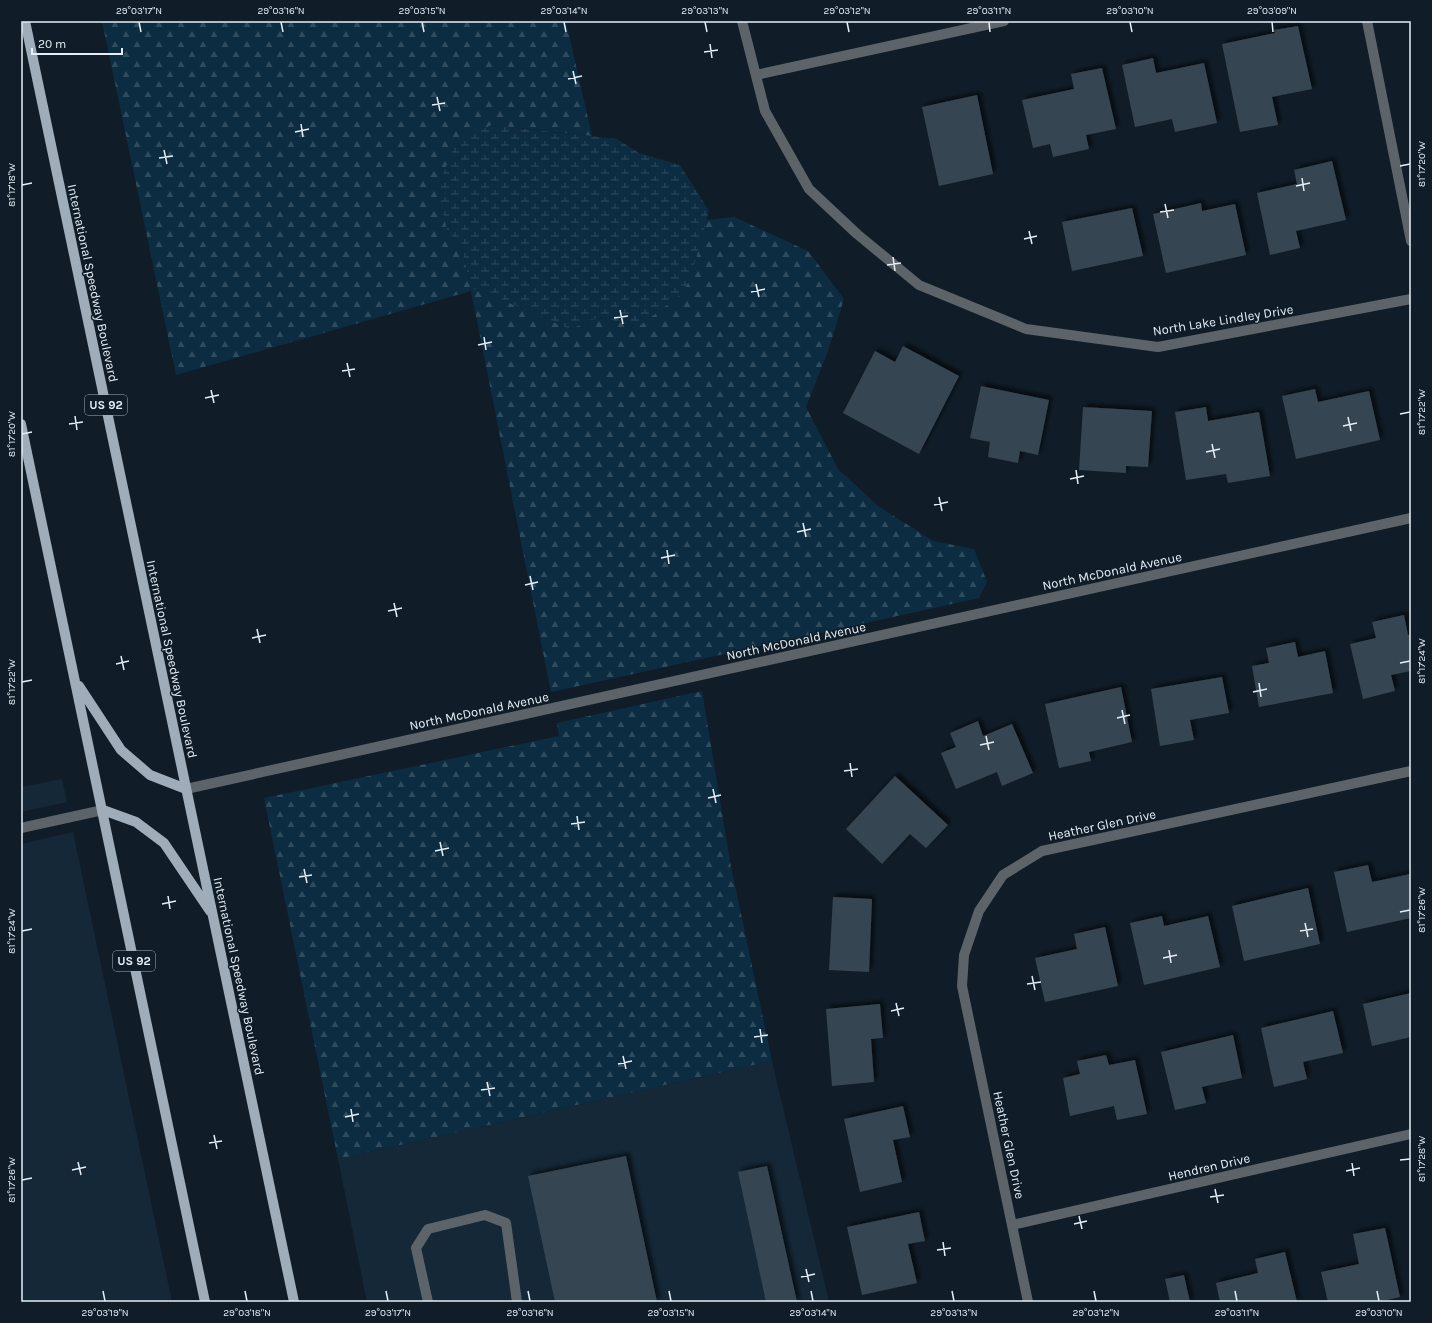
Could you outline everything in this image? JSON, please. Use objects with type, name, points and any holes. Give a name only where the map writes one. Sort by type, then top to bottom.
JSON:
[{"type":"main road","name":"International Speedway Boulevard","points":[[25,21],[294,1302]]},
{"type":"main road","name":"US 92","points":[[21,424],[205,1302]]},
{"type":"main road","points":[[76,681],[121,750],[150,775],[186,789]]},
{"type":"main road","points":[[103,810],[136,822],[164,843],[213,916]]},
{"type":"street","name":"North Lake Lindley Drive","points":[[742,21],[765,111],[809,189],[857,234],[919,285],[1026,329],[1158,347],[1411,299]]},
{"type":"street","points":[[756,75],[1004,21]]},
{"type":"street","points":[[1367,21],[1411,241]]},
{"type":"street","name":"North McDonald Avenue","points":[[186,789],[1411,518]]},
{"type":"street","name":"Heather Glen Drive","points":[[1028,1302],[962,986],[964,955],[979,910],[1003,875],[1042,851],[1411,771]]},
{"type":"street","points":[[21,828],[103,810]]},
{"type":"street","name":"Hendren Drive","points":[[1012,1226],[1411,1134]]},
{"type":"street","points":[[428,1302],[416,1248],[428,1229],[485,1215],[506,1223],[517,1302]]},
{"type":"shaded area","points":[[62,779],[67,802],[21,812],[21,787]]},
{"type":"shaded area","points":[[73,832],[172,1302],[21,1302],[21,844]]},
{"type":"shaded area","points":[[772,1061],[829,1302],[367,1302],[338,1159]]},
{"type":"green space","points":[[102,21],[566,21],[592,136],[491,125],[447,231],[462,247],[471,291],[176,375]]},
{"type":"green space","points":[[491,125],[617,139],[639,153],[680,165],[709,211],[690,280],[680,295],[638,327],[600,317],[570,329],[477,289],[471,291],[462,247],[447,231],[438,187],[455,144]]},
{"type":"green space","points":[[734,217],[808,251],[844,299],[828,351],[806,407],[838,469],[878,506],[933,541],[974,549],[987,582],[979,598],[551,692],[471,291],[477,289],[570,329],[600,317],[638,327],[690,280],[706,220]]},
{"type":"green space","points":[[702,691],[730,862],[772,1061],[338,1159],[264,798],[559,736],[557,723]]},
{"type":"building","points":[[1298,26],[1312,89],[1272,97],[1278,125],[1240,132],[1222,44],[1275,33],[1274,30]]},
{"type":"building","points":[[1153,58],[1156,73],[1204,63],[1217,123],[1175,132],[1172,119],[1135,127],[1122,65]]},
{"type":"building","points":[[1102,68],[1116,129],[1086,135],[1089,149],[1053,157],[1050,144],[1033,148],[1022,100],[1074,89],[1071,74]]},
{"type":"building","points":[[977,95],[993,174],[939,186],[922,107]]},
{"type":"building","points":[[1332,161],[1346,220],[1296,231],[1300,248],[1270,255],[1257,193],[1297,184],[1294,170]]},
{"type":"building","points":[[1201,203],[1202,211],[1235,204],[1246,255],[1166,273],[1153,214]]},
{"type":"building","points":[[1132,208],[1143,256],[1072,271],[1062,222]]},
{"type":"building","points":[[903,346],[959,376],[919,454],[843,413],[875,351],[895,362]]},
{"type":"building","points":[[981,386],[1049,400],[1038,455],[1020,451],[1018,463],[988,457],[990,442],[970,438]]},
{"type":"building","points":[[1315,389],[1318,402],[1369,391],[1380,440],[1296,459],[1282,396]]},
{"type":"building","points":[[1083,407],[1152,411],[1148,467],[1126,466],[1126,473],[1079,470]]},
{"type":"building","points":[[1206,407],[1208,421],[1259,412],[1270,476],[1228,483],[1226,474],[1186,480],[1175,412]]},
{"type":"building","points":[[1404,615],[1408,635],[1411,634],[1411,671],[1391,675],[1395,691],[1363,699],[1350,644],[1376,638],[1372,622]]},
{"type":"building","points":[[1295,642],[1298,657],[1325,651],[1333,693],[1259,707],[1252,666],[1269,663],[1266,648]]},
{"type":"building","points":[[1222,677],[1229,713],[1190,720],[1194,740],[1160,746],[1151,689]]},
{"type":"building","points":[[1121,687],[1132,742],[1089,752],[1091,761],[1059,768],[1045,704]]},
{"type":"building","points":[[978,721],[983,736],[1012,724],[1033,773],[1002,786],[997,772],[956,789],[941,753],[956,747],[950,733]]},
{"type":"building","points":[[895,776],[948,825],[926,848],[910,834],[882,864],[846,829]]},
{"type":"building","points":[[1368,865],[1372,882],[1410,874],[1411,918],[1347,932],[1334,872]]},
{"type":"building","points":[[1308,888],[1320,944],[1244,961],[1232,906]]},
{"type":"building","points":[[833,897],[872,899],[869,972],[829,970]]},
{"type":"building","points":[[1162,916],[1164,926],[1208,916],[1220,967],[1144,985],[1130,923]]},
{"type":"building","points":[[1105,927],[1118,986],[1045,1002],[1035,958],[1077,949],[1074,934]]},
{"type":"building","points":[[1411,993],[1411,1037],[1372,1046],[1363,1004]]},
{"type":"building","points":[[880,1004],[883,1038],[871,1039],[874,1082],[832,1086],[826,1009]]},
{"type":"building","points":[[1333,1011],[1343,1053],[1303,1062],[1307,1079],[1274,1087],[1261,1028]]},
{"type":"building","points":[[1233,1035],[1242,1078],[1202,1087],[1206,1103],[1175,1110],[1161,1052]]},
{"type":"building","points":[[1106,1055],[1109,1065],[1135,1060],[1147,1114],[1117,1120],[1114,1106],[1070,1116],[1063,1078],[1080,1074],[1077,1061]]},
{"type":"building","points":[[903,1106],[910,1137],[893,1140],[902,1182],[860,1192],[844,1119]]},
{"type":"building","points":[[626,1156],[657,1302],[555,1302],[528,1176]]},
{"type":"building","points":[[767,1166],[797,1302],[766,1302],[738,1172]]},
{"type":"building","points":[[919,1212],[925,1241],[908,1244],[917,1283],[862,1295],[847,1227]]},
{"type":"building","points":[[1385,1228],[1400,1297],[1379,1302],[1328,1302],[1321,1272],[1359,1264],[1353,1234]]},
{"type":"building","points":[[1285,1252],[1297,1302],[1220,1302],[1216,1283],[1258,1273],[1255,1259]]},
{"type":"building","points":[[1184,1275],[1190,1302],[1170,1302],[1165,1279]]}]
